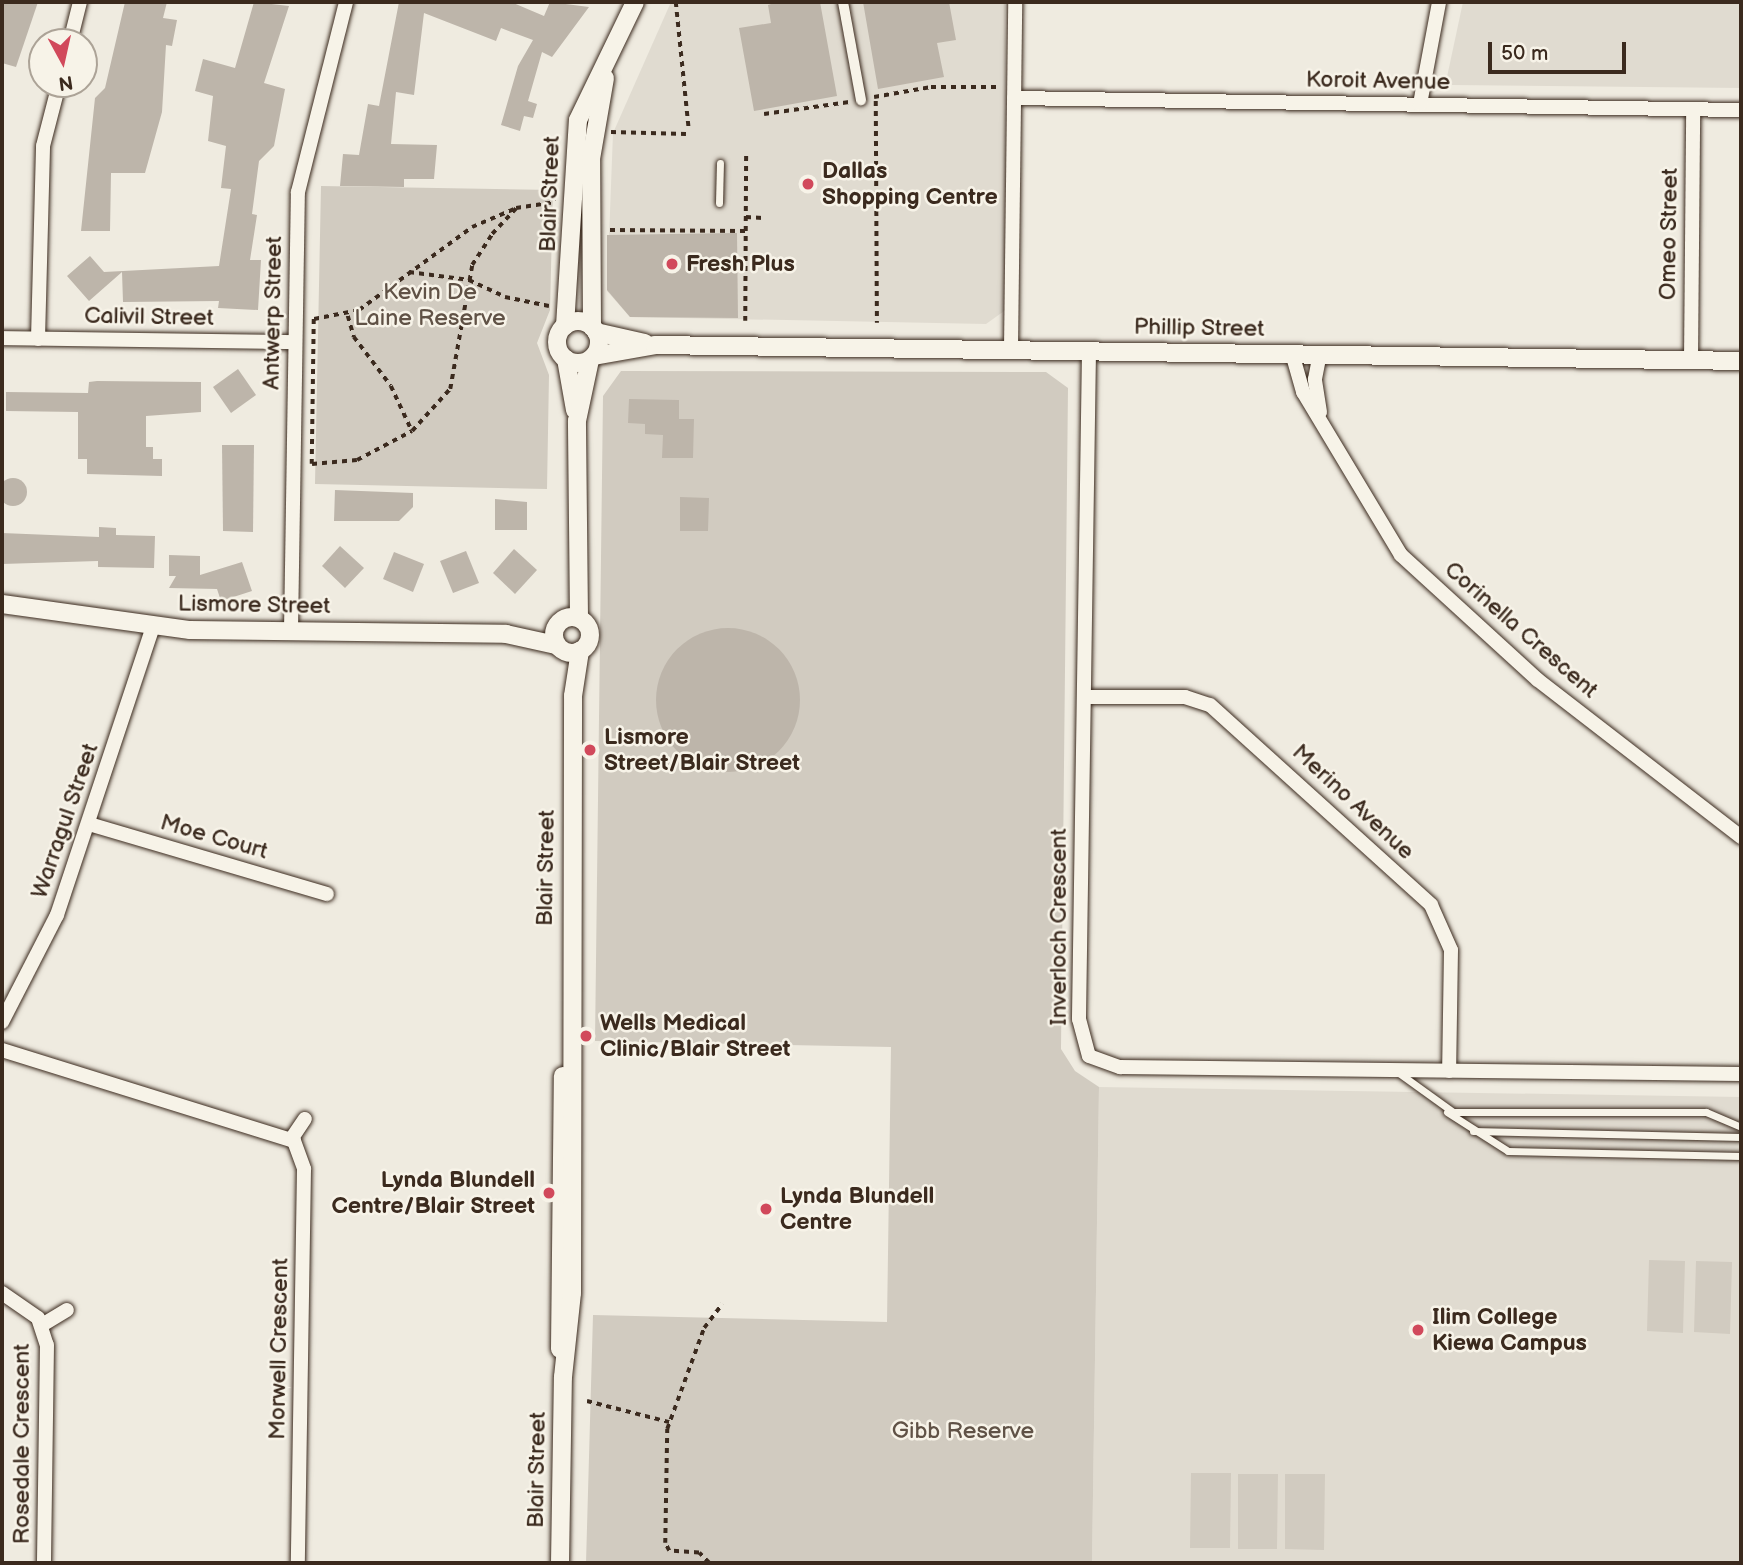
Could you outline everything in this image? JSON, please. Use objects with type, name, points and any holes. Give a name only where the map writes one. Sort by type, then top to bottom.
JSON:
[{"type":"street","points":[[74,28],[80,2]]},
{"type":"street","name":"Antwerp Street","points":[[291,631],[299,177],[346,2]]},
{"type":"street","name":"Blair Street","points":[[566,359],[557,343],[565,326],[573,282],[571,192],[578,120],[606,71],[635,2]]},
{"type":"street","points":[[843,2],[861,100]]},
{"type":"street","points":[[1011,349],[1016,2]]},
{"type":"street","points":[[1420,104],[1439,2]]},
{"type":"street","name":"Blair Street","points":[[592,358],[594,329],[591,159],[606,71]]},
{"type":"street","name":"Koroit Avenue","points":[[1014,92],[1741,110]]},
{"type":"street","points":[[38,338],[43,146],[55,98]]},
{"type":"street","name":"Omeo Street","points":[[1691,360],[1693,109]]},
{"type":"street","name":"Phillip Street","points":[[565,326],[594,329],[655,345]]},
{"type":"street","name":"Calivil Street","points":[[2,338],[295,342]]},
{"type":"street","name":"Phillip Street","points":[[566,359],[592,358],[655,345],[1741,361]]},
{"type":"street","name":"Inverloch Crescent","points":[[1089,351],[1079,1019],[1089,1056],[1120,1067],[1741,1074]]},
{"type":"street","name":"Corinella Crescent","points":[[1292,354],[1296,379],[1320,414],[1401,555],[1538,680],[1741,837]]},
{"type":"street","name":"Corinella Crescent","points":[[1320,354],[1315,379],[1320,414]]},
{"type":"street","points":[[577,421],[592,358]]},
{"type":"street","points":[[566,359],[577,421],[575,575],[566,621]]},
{"type":"street","name":"Lismore Street","points":[[2,604],[153,626],[506,634],[580,651]]},
{"type":"street","name":"Blair Street","points":[[560,1563],[563,1377],[556,1310],[558,1175],[568,1040],[572,696],[580,651],[590,637],[566,621],[559,647],[572,696]]},
{"type":"street","name":"Lismore Street","points":[[506,634],[566,621]]},
{"type":"street","name":"Warragul Street","points":[[2,1022],[53,925],[89,824],[153,626]]},
{"type":"street","name":"Merino Avenue","points":[[1085,696],[1185,697],[1210,705],[1431,905],[1451,950],[1449,1071]]},
{"type":"street","name":"Moe Court","points":[[89,824],[327,894]]},
{"type":"street","points":[[2,1050],[292,1138],[305,1119]]},
{"type":"street","name":"Morwell Crescent","points":[[292,1138],[304,1169],[298,1563]]},
{"type":"street","name":"Rosedale Crescent","points":[[2,1293],[42,1325],[48,1357],[44,1563]]},
{"type":"street","name":"Rosedale Crescent","points":[[42,1325],[66,1310]]},
{"type":"lane","points":[[719,203],[720,163]]},
{"type":"lane","points":[[1395,1070],[1473,1131],[1508,1151],[1741,1156]]},
{"type":"lane","points":[[1442,1108],[1706,1112],[1741,1127]]},
{"type":"lane","points":[[1473,1131],[1741,1137]]},
{"type":"path","points":[[607,131],[688,132],[676,2]]},
{"type":"path","points":[[764,114],[931,87],[1014,92]]},
{"type":"path","points":[[876,97],[877,323]]},
{"type":"path","points":[[745,321],[746,155]]},
{"type":"path","points":[[296,319],[348,316],[472,228],[516,208],[556,203],[556,192],[571,192]]},
{"type":"path","points":[[314,319],[312,464],[357,460],[412,431],[439,406],[457,371],[469,280],[478,252],[516,208]]},
{"type":"path","points":[[746,217],[763,218]]},
{"type":"path","points":[[604,218],[604,230],[746,231]]},
{"type":"path","points":[[409,272],[469,280],[505,297],[555,307]]},
{"type":"path","points":[[348,316],[354,337],[391,386],[412,431]]},
{"type":"path","points":[[709,1563],[699,1553],[669,1551],[665,1543],[669,1422],[704,1328],[722,1304]]},
{"type":"path","points":[[587,1401],[669,1422]]},
{"type":"shaded area","name":"Dallas Shopping Centre","points":[[671,2],[1005,2],[1007,309],[986,324],[630,317],[607,291],[613,133]]},
{"type":"shaded area","points":[[1463,2],[1741,2],[1741,88],[1452,85],[1447,77]]},
{"type":"shaded area","name":"Ilim College Kiewa Campus","points":[[1099,1087],[1741,1097],[1741,1563],[1092,1563]]},
{"type":"green space","name":"Kevin De Laine Reserve","points":[[321,186],[553,190],[550,310],[537,343],[549,375],[547,489],[315,484]]},
{"type":"green space","name":"Gibb Reserve","points":[[621,371],[1046,372],[1068,388],[1061,1049],[1075,1071],[1099,1087],[1092,1563],[586,1563],[593,1315],[887,1322],[891,1047],[595,1041],[603,396]]},
{"type":"green space","points":[[1649,1260],[1685,1261],[1683,1333],[1647,1331]]},
{"type":"green space","points":[[1696,1261],[1732,1262],[1730,1334],[1694,1332]]},
{"type":"green space","points":[[1191,1473],[1231,1473],[1230,1548],[1190,1548]]},
{"type":"green space","points":[[1238,1474],[1278,1474],[1277,1549],[1238,1549]]},
{"type":"green space","points":[[1285,1474],[1325,1474],[1324,1550],[1285,1549]]},
{"type":"building","points":[[2,2],[38,2],[16,67],[2,63]]},
{"type":"building","points":[[125,2],[167,2],[163,18],[177,20],[172,46],[166,45],[162,112],[145,173],[111,173],[110,231],[81,231],[95,98],[98,98],[105,88]]},
{"type":"building","points":[[254,2],[289,6],[264,83],[285,89],[274,146],[259,161],[252,214],[257,215],[250,260],[261,260],[258,310],[218,308],[219,301],[123,302],[122,272],[89,301],[67,276],[90,256],[104,272],[219,266],[231,189],[221,188],[226,146],[208,141],[213,96],[195,91],[203,59],[235,68]]},
{"type":"building","points":[[399,2],[511,2],[544,16],[550,2],[589,7],[552,57],[542,52],[528,101],[537,104],[533,118],[524,116],[520,131],[501,125],[518,66],[533,40],[501,28],[496,41],[424,13],[414,95],[396,92],[391,144],[437,145],[434,179],[404,179],[404,187],[340,186],[343,154],[359,155],[368,104],[379,106]]},
{"type":"building","points":[[777,2],[820,2],[837,96],[754,111],[739,28],[771,23],[768,5]]},
{"type":"building","points":[[863,2],[949,2],[956,40],[937,43],[944,77],[878,89]]},
{"type":"building","name":"Fresh Plus","points":[[737,233],[738,318],[630,317],[607,290],[607,235]]},
{"type":"building","points":[[238,369],[256,395],[231,413],[213,387]]},
{"type":"building","points":[[89,382],[201,382],[201,412],[146,416],[146,447],[153,447],[153,459],[162,459],[162,476],[87,474],[87,459],[78,459],[78,412],[6,411],[6,392],[88,393]]},
{"type":"building","points":[[629,399],[679,400],[679,419],[694,419],[693,458],[662,458],[663,435],[645,434],[645,424],[628,423]]},
{"type":"building","points":[[222,445],[254,445],[253,532],[223,531]]},
{"type":"building","points":[[13,478],[23,482],[27,492],[23,502],[13,506],[3,502],[-1,492],[3,482]]},
{"type":"building","points":[[335,490],[413,493],[413,507],[399,521],[334,521]]},
{"type":"building","points":[[680,497],[709,498],[708,531],[680,531]]},
{"type":"building","points":[[495,499],[527,502],[527,530],[495,530]]},
{"type":"building","points":[[99,527],[116,528],[116,535],[155,536],[154,568],[98,567],[98,561],[2,564],[2,533],[99,537]]},
{"type":"building","points":[[340,546],[364,568],[345,588],[322,566]]},
{"type":"building","points":[[514,549],[537,570],[515,594],[493,573]]},
{"type":"building","points":[[466,551],[479,583],[453,593],[440,561]]},
{"type":"building","points":[[394,552],[424,564],[413,592],[383,579]]},
{"type":"building","points":[[169,555],[200,556],[200,575],[242,562],[252,591],[221,601],[217,589],[169,588],[176,576],[169,576]]},
{"type":"building","points":[[728,628],[756,633],[779,649],[795,672],[800,700],[795,728],[779,751],[756,767],[728,772],[700,767],[677,751],[661,728],[656,700],[661,672],[677,649],[700,633]]},
{"type":"place","name":"Dallas Shopping Centre","points":[[808,184]]},
{"type":"place","name":"Fresh Plus","points":[[672,264]]},
{"type":"place","name":"Lismore Street/Blair Street","points":[[590,750]]},
{"type":"place","name":"Wells Medical Clinic/Blair Street","points":[[586,1036]]},
{"type":"place","name":"Lynda Blundell Centre/Blair Street","points":[[549,1193]]},
{"type":"place","name":"Lynda Blundell Centre","points":[[766,1209]]},
{"type":"place","name":"Ilim College Kiewa Campus","points":[[1418,1330]]}]
